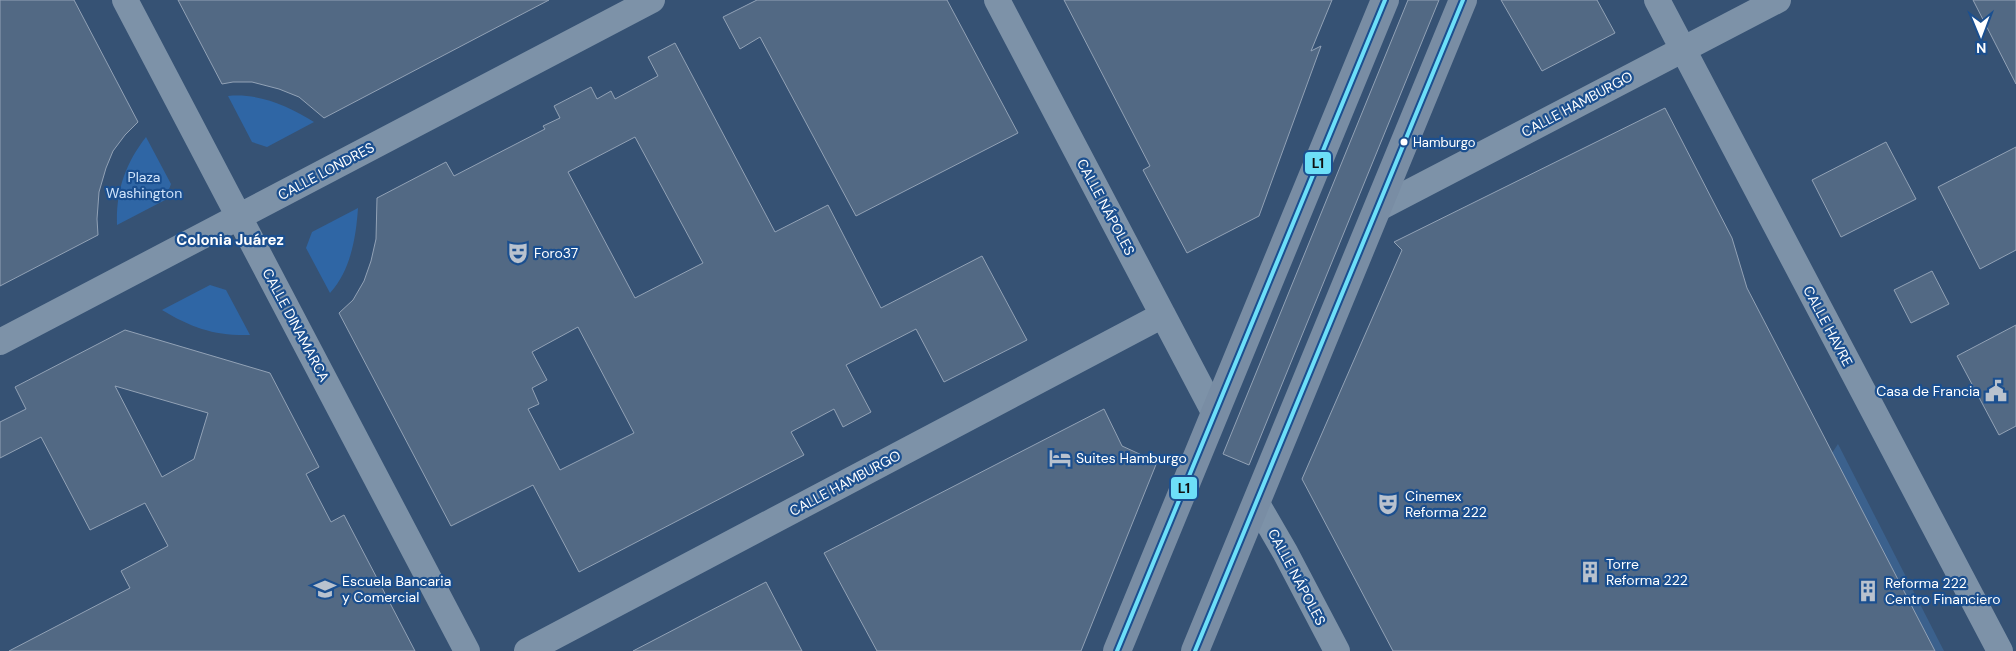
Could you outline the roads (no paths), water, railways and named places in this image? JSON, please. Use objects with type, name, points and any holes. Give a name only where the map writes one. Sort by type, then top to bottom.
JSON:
[{"type":"main road","points":[[1117,651],[1385,0]]},
{"type":"main road","points":[[1195,651],[1463,0]]},
{"type":"street","name":"CALLE DINAMARCA","points":[[125,0],[467,651]]},
{"type":"street","name":"CALLE LONDRES","points":[[0,342],[652,0]]},
{"type":"street","name":"CALLE NÁPOLES","points":[[997,0],[1215,414]]},
{"type":"street","name":"CALLE HAVRE","points":[[1657,0],[2000,651]]},
{"type":"street","name":"CALLE HAMBURGO","points":[[1377,209],[1778,0]]},
{"type":"street","name":"CALLE HAMBURGO","points":[[527,651],[1163,315]]},
{"type":"street","name":"CALLE NÁPOLES","points":[[1256,502],[1285,552],[1337,651]]},
{"type":"place","name":"Hamburgo","points":[[1404,142]]},
{"type":"place","name":"Foro37","points":[[518,253]]},
{"type":"place","name":"Casa de Francia","points":[[1996,391]]},
{"type":"place","name":"Suites Hamburgo","points":[[1060,458]]},
{"type":"place","name":"Cinemex Reforma 222","points":[[1388,504]]},
{"type":"place","name":"Torre Reforma 222","points":[[1590,572]]},
{"type":"place","name":"Escuela Bancaria y Comercial","points":[[325,589]]},
{"type":"place","name":"Reforma 222 Centro Financiero","points":[[1868,591]]},
{"type":"district","name":"Colonia Juárez","points":[[230,240]]},
{"type":"park label","name":"Plaza Washington","points":[[144,186]]}]
